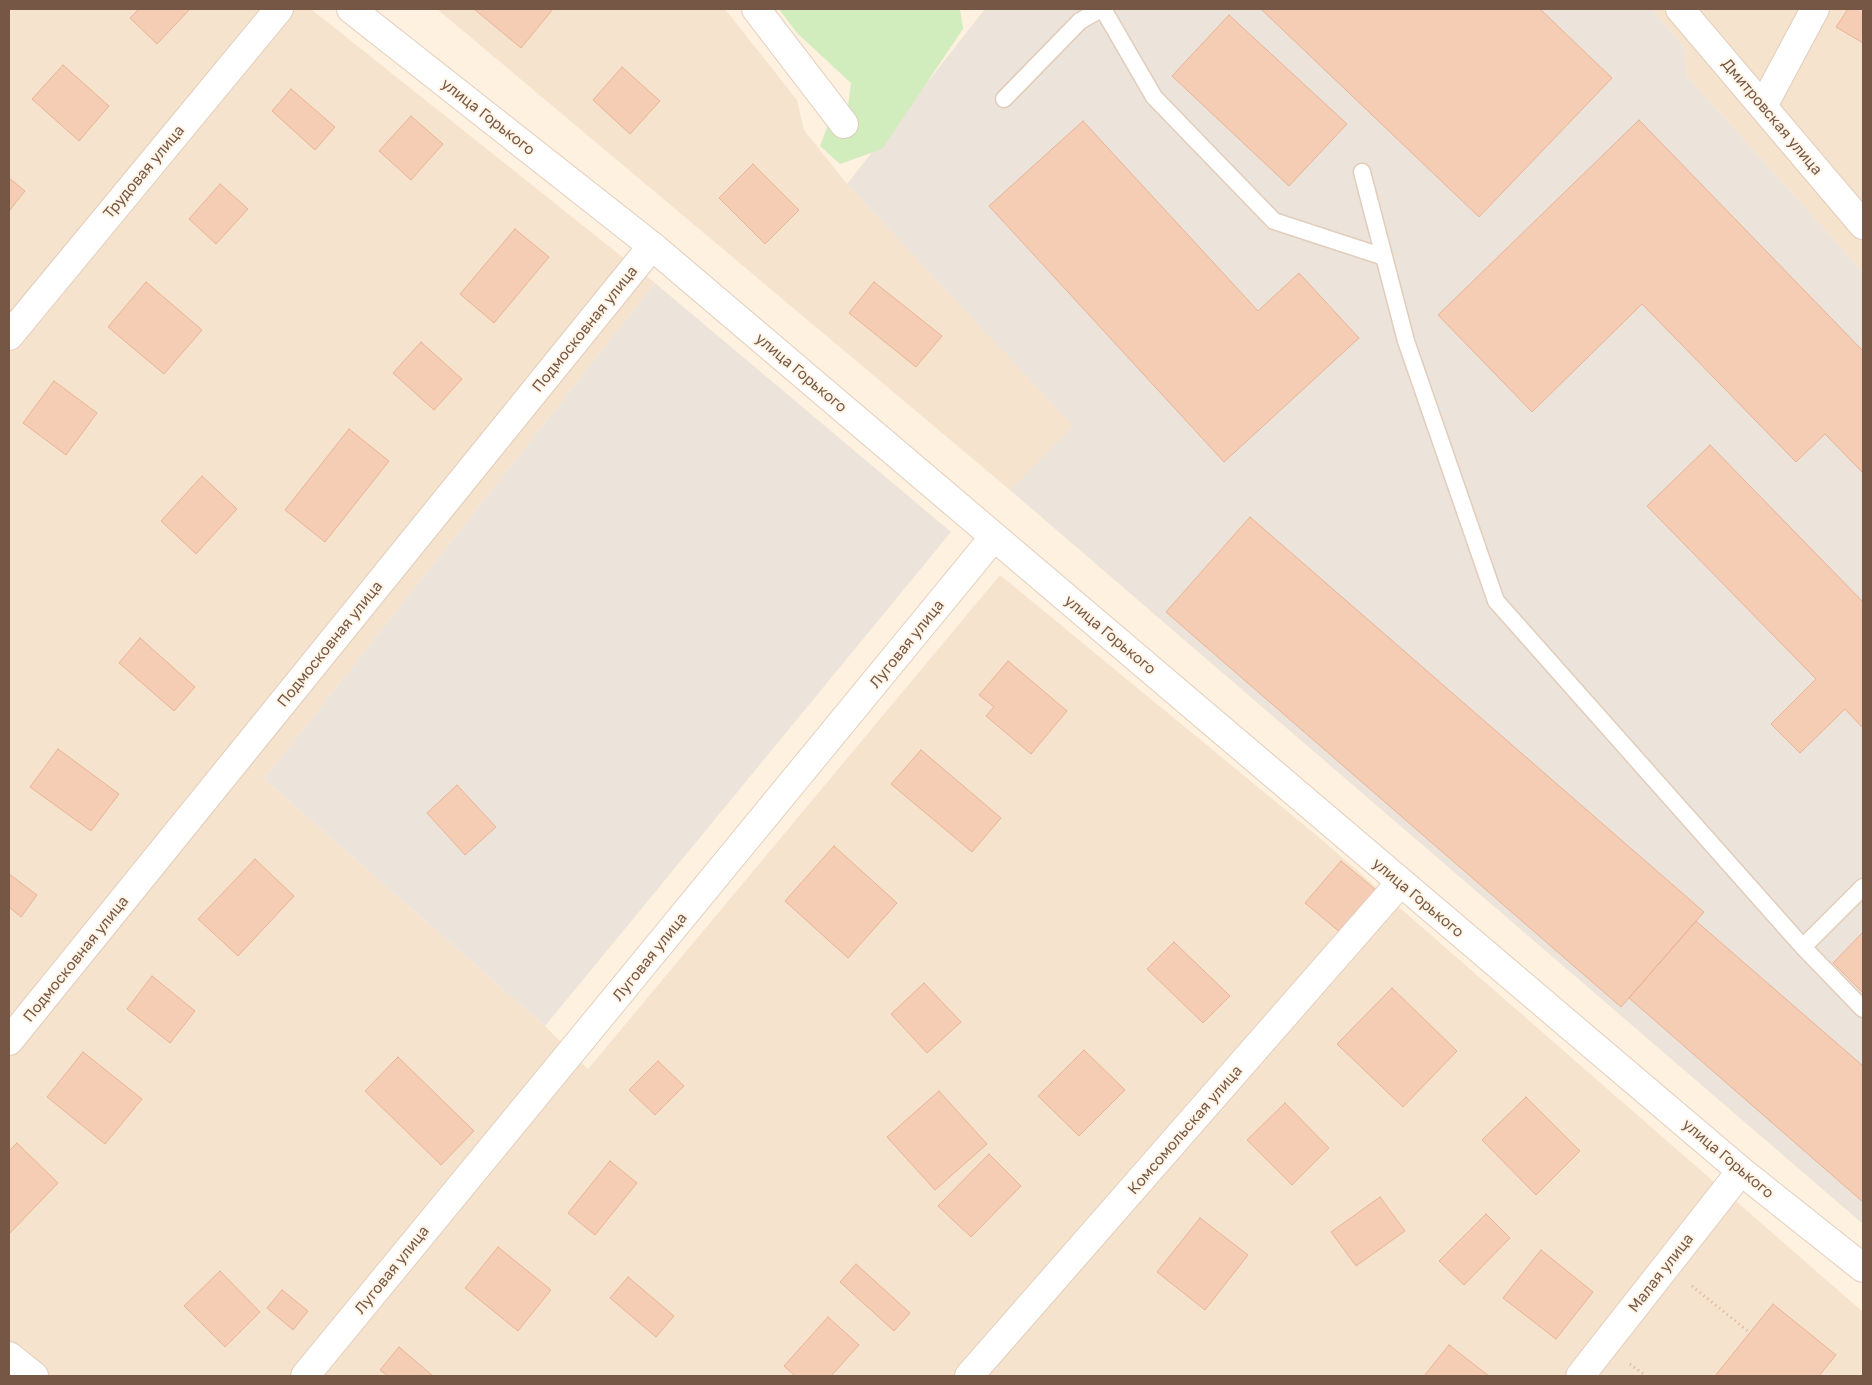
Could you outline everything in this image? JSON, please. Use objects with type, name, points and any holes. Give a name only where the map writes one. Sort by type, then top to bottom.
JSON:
[{"type":"street","name":"Трудовая улица","points":[[9,336],[279,9]]},
{"type":"street","name":"улица Горького","points":[[351,9],[652,246],[1400,883],[1741,1170],[1863,1268]]},
{"type":"street","points":[[756,9],[844,124]]},
{"type":"street","name":"Дмитровская улица","points":[[1680,9],[1863,225]]},
{"type":"street","points":[[1763,106],[1815,9]]},
{"type":"street","name":"Подмосковная улица","points":[[9,1041],[652,246]]},
{"type":"street","name":"Луговая улица","points":[[305,1376],[994,537]]},
{"type":"street","name":"Комсомольская улица","points":[[969,1376],[1400,883]]},
{"type":"street","name":"Малая улица","points":[[1580,1376],[1741,1170]]},
{"type":"street","points":[[9,1356],[34,1376]]},
{"type":"lane","points":[[1004,99],[1080,21],[1102,9],[1154,97],[1274,221],[1384,257]]},
{"type":"lane","points":[[1362,172],[1406,341],[1496,601],[1803,948],[1863,1009]]},
{"type":"lane","points":[[1803,948],[1863,887]]},
{"type":"path","points":[[1667,1266],[1750,1333]]},
{"type":"shaded area","points":[[9,9],[311,9],[655,283],[264,779],[545,1026],[588,1069],[1000,575],[1321,839],[1863,1312],[1863,1376],[9,1376]]},
{"type":"shaded area","points":[[437,9],[725,9],[797,100],[804,130],[847,184],[1074,426],[1010,490]]},
{"type":"shaded area","points":[[985,9],[1652,9],[1684,47],[1688,77],[1863,272],[1863,1224],[1010,490],[1073,426],[847,184]]},
{"type":"shaded area","points":[[1652,9],[1863,9],[1863,272],[1688,77],[1684,47]]},
{"type":"shaded area","points":[[655,283],[951,532],[545,1026],[264,779]]},
{"type":"green space","points":[[779,9],[960,9],[963,29],[882,149],[840,164],[820,146],[829,122],[848,106],[851,83],[797,33]]},
{"type":"building","points":[[139,9],[190,9],[157,44],[130,18]]},
{"type":"building","points":[[474,9],[553,9],[521,48]]},
{"type":"building","points":[[1261,9],[1540,9],[1612,78],[1479,217]]},
{"type":"building","points":[[1848,9],[1863,9],[1863,43],[1836,27]]},
{"type":"building","points":[[1229,15],[1347,124],[1289,186],[1172,76]]},
{"type":"building","points":[[63,65],[109,106],[79,141],[32,99]]},
{"type":"building","points":[[622,67],[660,101],[630,134],[593,100]]},
{"type":"building","points":[[291,89],[335,127],[315,150],[272,111]]},
{"type":"building","points":[[411,116],[443,144],[411,180],[379,151]]},
{"type":"building","points":[[1639,120],[1863,351],[1863,473],[1825,434],[1796,462],[1642,304],[1532,412],[1438,315]]},
{"type":"building","points":[[1083,121],[1258,311],[1299,273],[1359,338],[1224,462],[989,206]]},
{"type":"building","points":[[753,164],[799,210],[765,244],[719,198]]},
{"type":"building","points":[[9,178],[25,191],[9,211]]},
{"type":"building","points":[[220,184],[248,209],[216,244],[189,219]]},
{"type":"building","points":[[515,229],[549,257],[494,323],[460,294]]},
{"type":"building","points":[[146,282],[202,330],[164,374],[108,327]]},
{"type":"building","points":[[874,282],[942,336],[916,367],[849,313]]},
{"type":"building","points":[[421,342],[462,379],[434,410],[393,373]]},
{"type":"building","points":[[54,381],[97,413],[66,455],[23,423]]},
{"type":"building","points":[[349,429],[389,461],[325,542],[285,510]]},
{"type":"building","points":[[1710,445],[1863,602],[1863,728],[1845,709],[1800,753],[1771,724],[1816,679],[1647,506]]},
{"type":"building","points":[[202,476],[237,509],[196,554],[161,521]]},
{"type":"building","points":[[1250,517],[1704,912],[1621,1007],[1166,612]]},
{"type":"building","points":[[140,638],[195,687],[174,711],[119,663]]},
{"type":"building","points":[[1008,661],[1067,711],[1031,754],[986,716],[994,707],[979,695]]},
{"type":"building","points":[[58,749],[119,794],[91,831],[30,787]]},
{"type":"building","points":[[921,750],[1001,818],[972,852],[891,784]]},
{"type":"building","points":[[457,785],[496,827],[465,855],[427,813]]},
{"type":"building","points":[[834,846],[897,903],[848,958],[785,901]]},
{"type":"building","points":[[255,859],[294,896],[238,956],[198,919]]},
{"type":"building","points":[[1341,861],[1377,891],[1341,933],[1305,903]]},
{"type":"building","points":[[9,874],[37,895],[21,917],[9,907]]},
{"type":"building","points":[[1696,921],[1863,1066],[1863,1202],[1629,998]]},
{"type":"building","points":[[1863,932],[1863,993],[1833,963]]},
{"type":"building","points":[[1174,942],[1230,996],[1203,1023],[1147,969]]},
{"type":"building","points":[[152,976],[195,1011],[170,1043],[127,1009]]},
{"type":"building","points":[[924,983],[961,1022],[927,1053],[891,1014]]},
{"type":"building","points":[[1392,988],[1457,1051],[1403,1107],[1337,1044]]},
{"type":"building","points":[[1084,1050],[1125,1090],[1079,1136],[1038,1096]]},
{"type":"building","points":[[83,1052],[142,1099],[105,1144],[47,1097]]},
{"type":"building","points":[[398,1057],[474,1131],[441,1165],[365,1091]]},
{"type":"building","points":[[658,1061],[684,1086],[655,1115],[629,1090]]},
{"type":"building","points":[[939,1091],[987,1144],[935,1190],[887,1137]]},
{"type":"building","points":[[1526,1097],[1580,1151],[1536,1195],[1482,1140]]},
{"type":"building","points":[[1285,1103],[1329,1148],[1292,1185],[1247,1140]]},
{"type":"building","points":[[17,1143],[58,1183],[9,1234],[9,1151]]},
{"type":"building","points":[[989,1154],[1021,1186],[971,1237],[938,1206]]},
{"type":"building","points":[[610,1161],[637,1183],[595,1235],[568,1213]]},
{"type":"building","points":[[1380,1197],[1405,1231],[1356,1266],[1331,1232]]},
{"type":"building","points":[[1486,1214],[1510,1238],[1464,1285],[1439,1261]]},
{"type":"building","points":[[1200,1218],[1248,1255],[1205,1310],[1157,1272]]},
{"type":"building","points":[[498,1247],[551,1290],[518,1331],[465,1288]]},
{"type":"building","points":[[1541,1250],[1593,1292],[1556,1339],[1503,1298]]},
{"type":"building","points":[[856,1264],[910,1313],[894,1331],[840,1282]]},
{"type":"building","points":[[220,1271],[260,1312],[225,1347],[184,1306]]},
{"type":"building","points":[[628,1277],[674,1316],[656,1337],[610,1298]]},
{"type":"building","points":[[282,1290],[308,1311],[293,1330],[267,1308]]},
{"type":"building","points":[[1773,1304],[1836,1355],[1819,1376],[1715,1376]]},
{"type":"building","points":[[828,1317],[859,1345],[831,1376],[795,1376],[784,1366]]},
{"type":"building","points":[[1449,1345],[1489,1376],[1424,1376]]},
{"type":"building","points":[[399,1347],[433,1376],[388,1376],[380,1370]]}]
